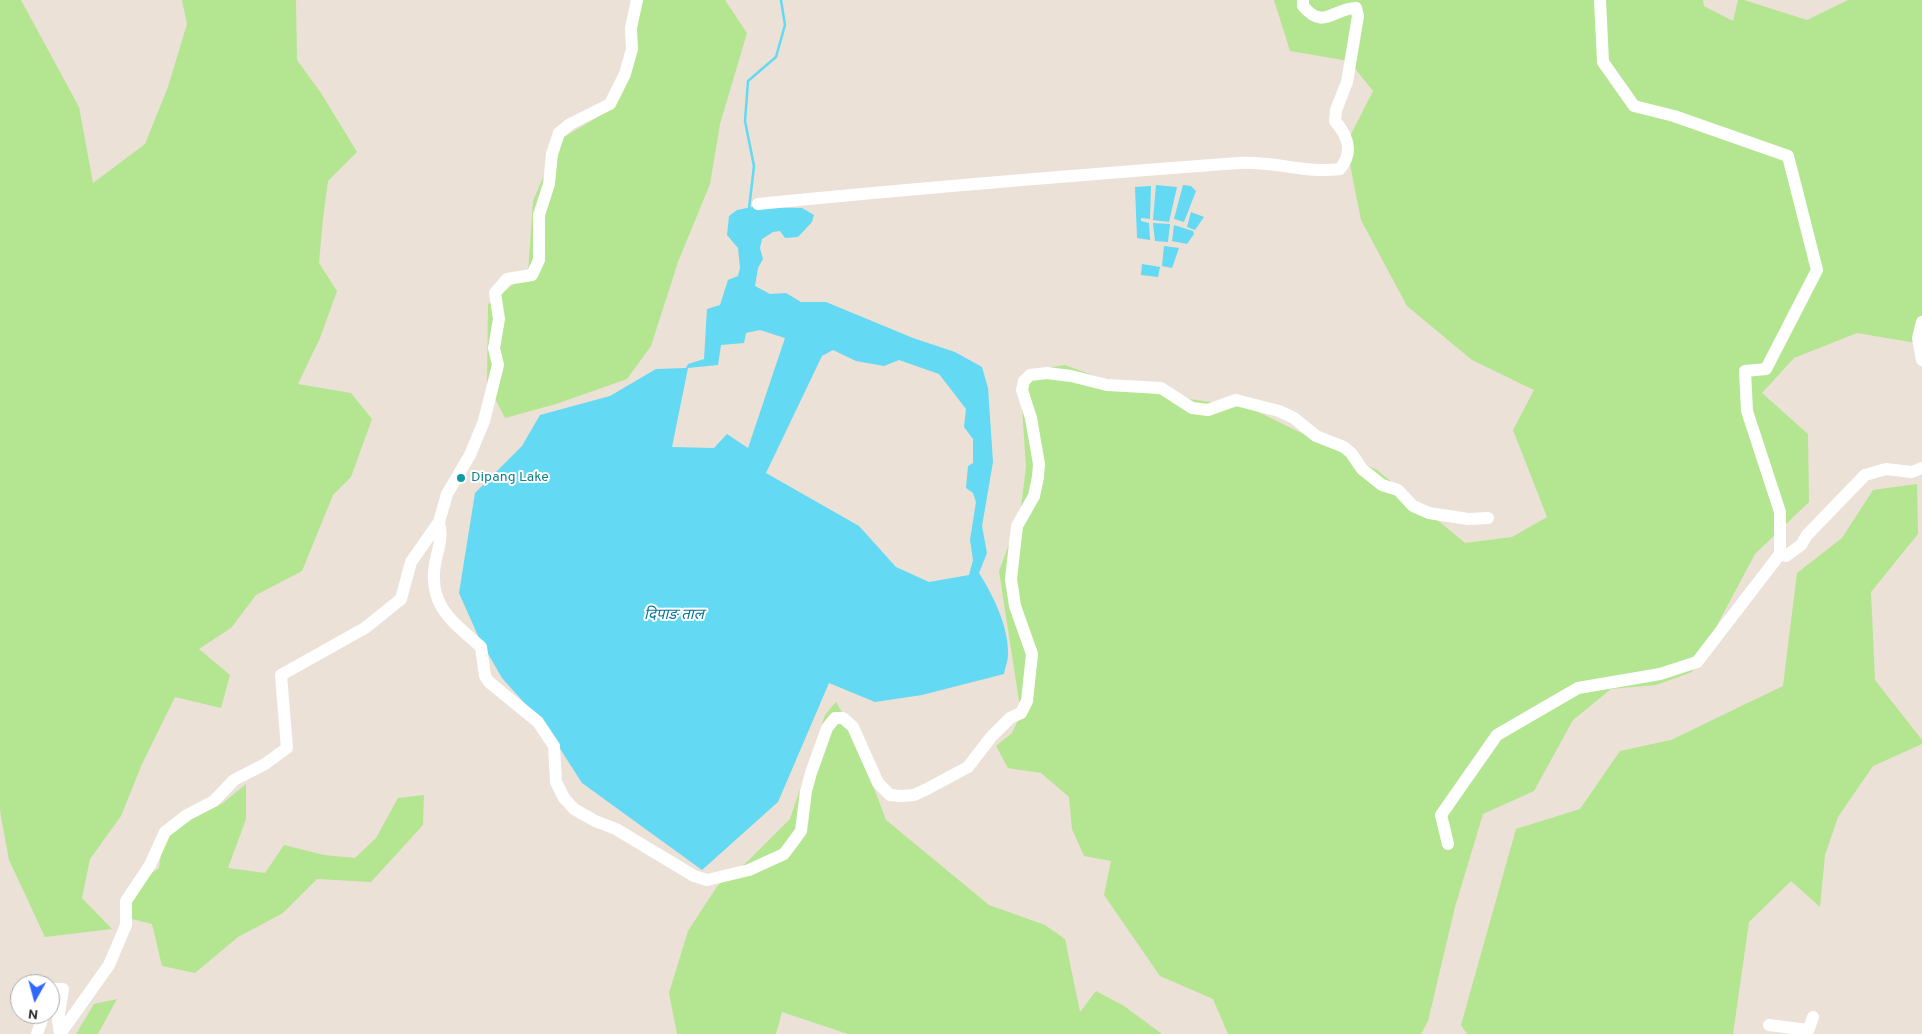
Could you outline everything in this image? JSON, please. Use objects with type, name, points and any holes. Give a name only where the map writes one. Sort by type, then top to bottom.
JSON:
[{"type":"street","points":[[59,1024],[60,1034],[109,965],[126,925],[126,901],[150,865],[164,832],[187,815],[214,801],[234,780],[265,764],[287,748],[281,675],[366,628],[401,599],[411,562],[439,522],[448,494],[470,455],[484,421],[498,365],[494,342],[499,319],[495,293],[507,279],[532,275],[539,260],[539,215],[549,184],[552,154],[559,133],[570,124],[610,104],[625,74],[632,49],[631,28],[636,0]]},
{"type":"street","points":[[758,204],[913,188],[1258,161],[1317,170],[1340,169],[1346,162],[1348,146],[1346,134],[1335,121],[1347,82],[1358,16],[1356,8],[1348,8],[1334,16],[1320,18],[1310,14],[1303,6],[1303,0]]},
{"type":"street","points":[[1448,844],[1441,815],[1497,735],[1578,688],[1660,674],[1697,662],[1780,554],[1780,512],[1747,411],[1745,372],[1766,369],[1817,270],[1788,156],[1674,116],[1634,106],[1603,62],[1600,0]]},
{"type":"street","points":[[1922,322],[1918,338],[1922,360]]},
{"type":"street","points":[[439,522],[441,539],[433,585],[442,607],[458,628],[481,647],[485,676],[489,682],[538,722],[554,746],[556,782],[564,798],[585,816],[616,829],[694,876],[707,880],[749,870],[784,854],[795,841],[801,831],[806,791],[811,773],[827,728],[835,718],[843,718],[852,727],[878,783],[890,795],[901,796],[914,795],[968,767],[1010,718],[1021,713],[1028,701],[1032,654],[1015,606],[1011,579],[1017,526],[1034,496],[1038,477],[1039,464],[1032,418],[1022,390],[1024,381],[1030,374],[1047,373],[1071,376],[1107,386],[1160,388],[1192,408],[1208,410],[1236,400],[1279,411],[1294,418],[1316,436],[1344,446],[1362,469],[1382,485],[1398,490],[1413,506],[1429,513],[1468,519],[1488,518]]},
{"type":"street","points":[[1780,554],[1786,556],[1801,545],[1806,535],[1865,475],[1886,469],[1912,472],[1922,468]]},
{"type":"street","points":[[60,989],[63,989],[60,1008]]},
{"type":"street","points":[[1769,1025],[1808,1032],[1813,1017]]},
{"type":"green space","points":[[0,0],[21,0],[79,107],[93,183],[145,144],[168,87],[187,24],[182,0],[296,0],[297,60],[321,93],[357,152],[328,181],[319,263],[337,291],[320,338],[298,384],[351,393],[372,419],[351,477],[333,495],[302,571],[256,595],[231,628],[199,649],[230,675],[221,708],[175,697],[142,764],[121,816],[90,859],[82,898],[112,929],[45,937],[9,860],[0,811]]},
{"type":"green space","points":[[640,0],[725,0],[747,33],[720,124],[710,184],[678,262],[651,346],[627,379],[556,404],[505,418],[487,383],[488,304],[528,273],[533,201],[559,140],[613,108]]},
{"type":"green space","points":[[1274,0],[1703,0],[1704,6],[1733,21],[1738,0],[1744,0],[1807,20],[1848,0],[1922,0],[1922,344],[1857,333],[1794,358],[1762,393],[1808,434],[1809,502],[1755,554],[1692,672],[1656,685],[1611,689],[1573,720],[1534,791],[1483,814],[1455,907],[1428,1021],[1421,1034],[1228,1034],[1213,999],[1160,976],[1104,895],[1111,861],[1084,856],[1072,829],[1069,797],[1041,773],[1008,768],[996,746],[1012,733],[1021,714],[999,571],[1020,515],[1026,467],[1022,408],[1029,371],[1065,365],[1136,391],[1250,408],[1377,470],[1465,543],[1512,537],[1547,517],[1513,430],[1534,390],[1472,360],[1407,306],[1361,220],[1346,144],[1373,91],[1349,61],[1290,51]]},
{"type":"green space","points":[[1917,484],[1918,534],[1871,592],[1875,680],[1922,740],[1922,744],[1873,766],[1838,817],[1825,855],[1820,907],[1791,881],[1749,922],[1733,1034],[1467,1034],[1461,1025],[1516,829],[1580,809],[1620,751],[1671,740],[1783,686],[1797,573],[1842,538],[1873,490]]},
{"type":"green space","points":[[836,702],[852,730],[886,820],[989,905],[1045,925],[1065,939],[1080,1012],[1096,991],[1124,1006],[1162,1034],[848,1034],[782,1012],[776,1034],[677,1034],[669,993],[688,931],[718,885],[748,861],[790,819],[825,715]]},
{"type":"green space","points":[[246,784],[246,819],[228,868],[265,873],[284,845],[324,855],[355,858],[376,838],[398,798],[424,795],[423,825],[371,882],[317,879],[283,913],[238,937],[195,973],[162,966],[152,924],[128,918],[132,886],[159,868],[163,840],[197,815],[223,803]]},
{"type":"green space","points":[[117,999],[98,1034],[76,1034],[94,1004]]},
{"type":"water","points":[[1156,185],[1177,187],[1169,222],[1153,220]]},
{"type":"water","points":[[1183,185],[1191,186],[1196,191],[1184,222],[1174,219]]},
{"type":"water","points":[[1151,186],[1150,219],[1141,218],[1141,221],[1149,223],[1150,240],[1137,238],[1135,187]]},
{"type":"water","name":"दिपाङ ताल","points":[[752,207],[802,208],[814,215],[812,222],[798,237],[785,238],[780,231],[773,232],[762,239],[760,248],[763,259],[758,268],[755,286],[770,294],[786,293],[801,302],[826,302],[913,338],[955,352],[982,367],[988,388],[993,462],[982,526],[987,553],[979,573],[995,601],[1003,623],[1008,644],[1008,660],[1004,674],[922,695],[875,702],[829,683],[778,802],[702,870],[582,783],[546,727],[502,678],[479,638],[459,593],[475,493],[522,446],[540,415],[610,396],[656,369],[686,368],[688,364],[704,359],[707,309],[720,305],[728,280],[738,276],[740,268],[738,248],[727,235],[729,216],[737,210]],"holes":[[[760,330],[785,338],[748,448],[727,434],[714,448],[672,447],[688,368],[718,365],[721,345],[744,343],[746,333]],[[833,350],[856,361],[884,366],[899,360],[939,374],[966,409],[964,427],[973,439],[973,463],[968,466],[966,488],[973,493],[976,502],[970,540],[973,560],[969,575],[929,582],[896,567],[859,526],[766,473],[822,356]]]},
{"type":"water","points":[[1191,212],[1204,217],[1195,230],[1187,227]]},
{"type":"water","points":[[1153,223],[1170,224],[1168,242],[1155,241]]},
{"type":"water","points":[[1174,225],[1193,231],[1194,234],[1187,244],[1172,241]]},
{"type":"water","points":[[1164,246],[1179,248],[1172,268],[1162,266]]},
{"type":"water","points":[[1142,264],[1160,267],[1158,277],[1141,275]]},
{"type":"waterway","points":[[749,209],[754,166],[745,121],[748,81],[776,57],[785,25],[781,0]]},
{"type":"place","name":"Dipang Lake","points":[[461,478]]}]
